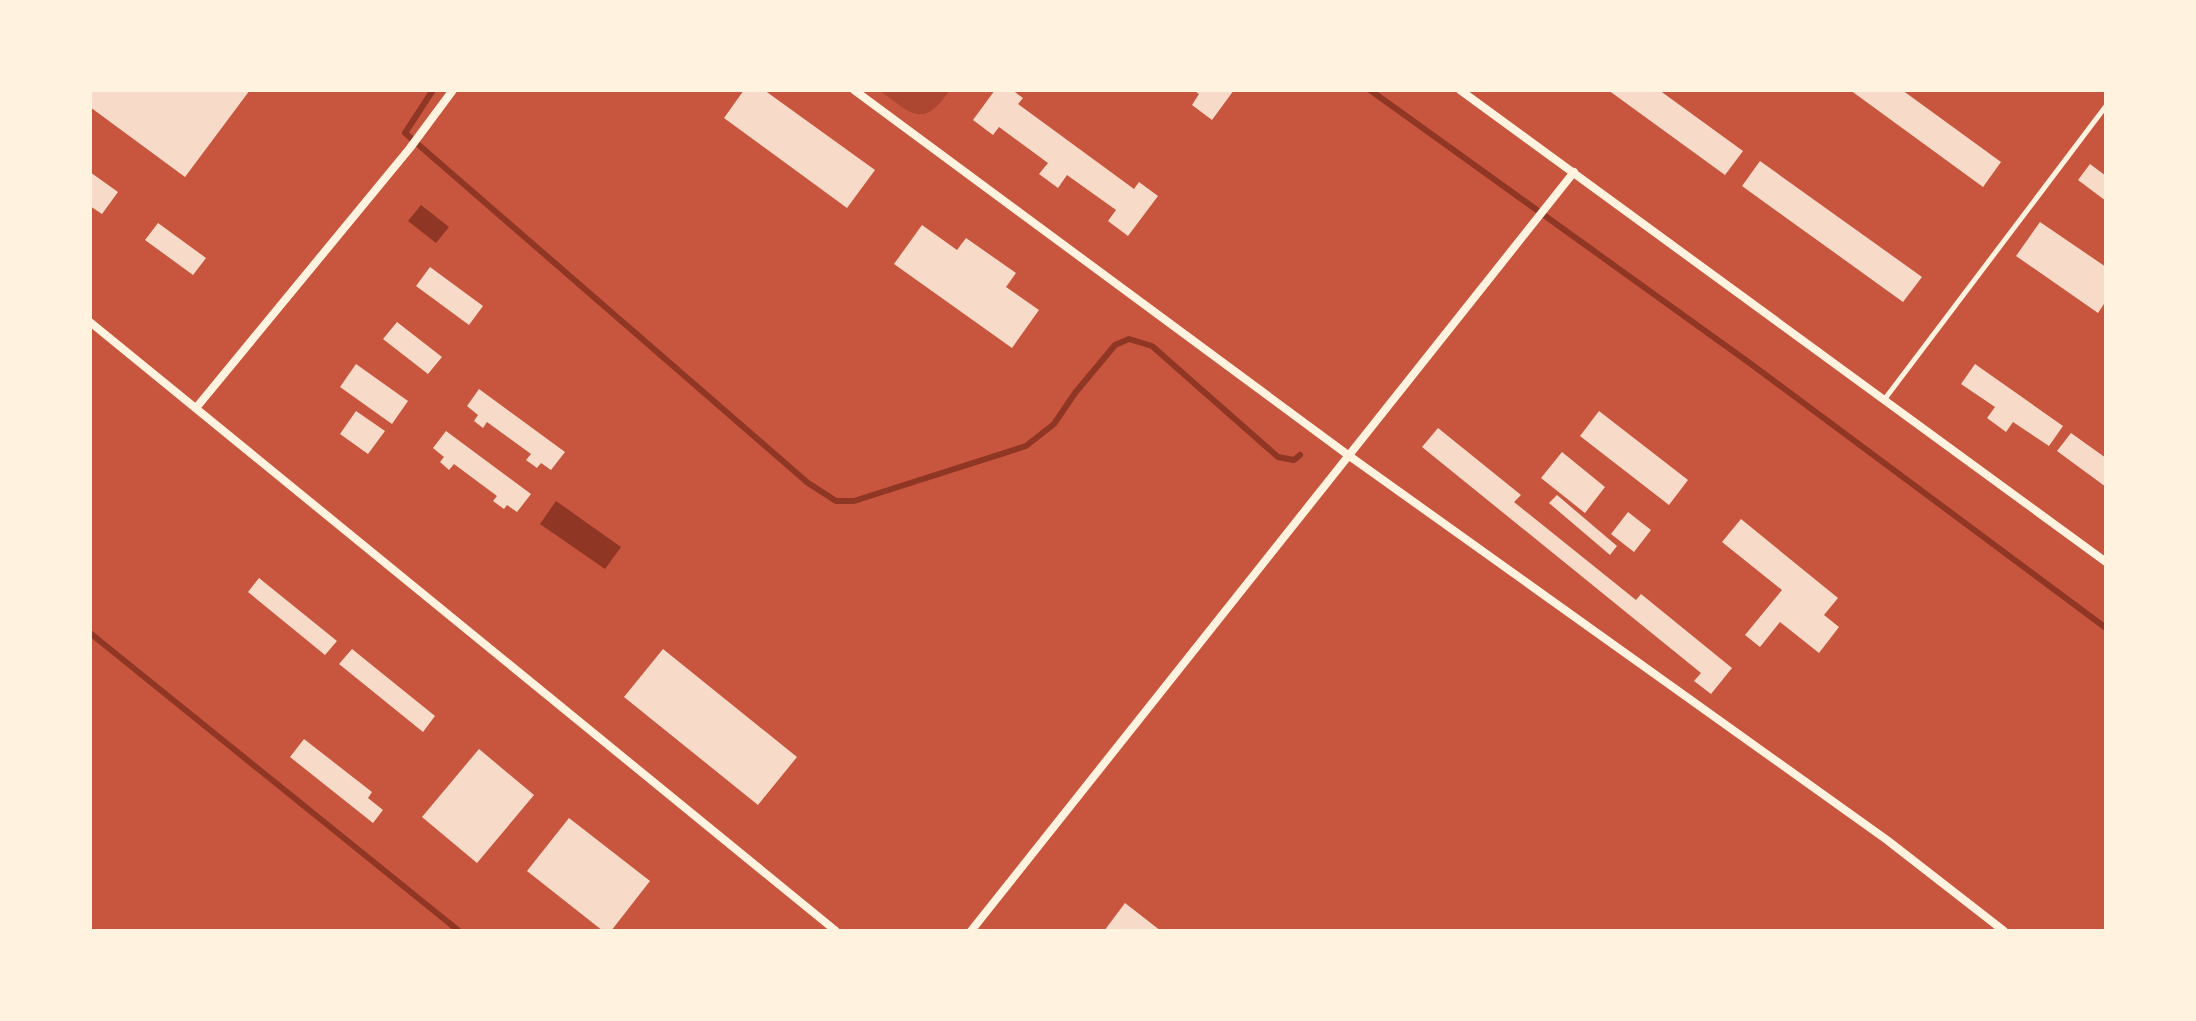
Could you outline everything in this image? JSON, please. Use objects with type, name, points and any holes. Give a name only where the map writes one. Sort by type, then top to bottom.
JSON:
[{"type":"street","points":[[196,408],[410,148],[453,90]]},
{"type":"street","points":[[854,90],[1348,455],[1887,840],[2004,931]]},
{"type":"street","points":[[1460,90],[2106,562]]},
{"type":"street","points":[[971,931],[1574,172]]},
{"type":"street","points":[[90,322],[836,931]]},
{"type":"lane","points":[[1884,400],[2106,106]]},
{"type":"shaded area","points":[[879,90],[950,90],[932,110],[916,114]]},
{"type":"shaded area","points":[[421,205],[449,227],[436,243],[408,221]]},
{"type":"shaded area","points":[[556,501],[621,547],[605,569],[540,524]]},
{"type":"building","points":[[90,90],[250,90],[185,177],[90,107]]},
{"type":"building","points":[[744,90],[764,90],[875,170],[847,208],[724,118]]},
{"type":"building","points":[[995,90],[1012,90],[1023,98],[1018,104],[1134,189],[1139,182],[1158,196],[1128,236],[1108,221],[1116,210],[1067,175],[1058,188],[1039,174],[1048,163],[999,127],[993,135],[973,120]]},
{"type":"building","points":[[1193,90],[1234,90],[1212,120],[1192,105],[1199,94]]},
{"type":"building","points":[[1608,90],[1659,90],[1743,151],[1725,175]]},
{"type":"building","points":[[1850,90],[1902,90],[2001,162],[1983,187]]},
{"type":"building","points":[[1760,161],[1922,277],[1903,302],[1742,186]]},
{"type":"building","points":[[2090,164],[2106,176],[2106,201],[2078,180]]},
{"type":"building","points":[[90,172],[118,192],[102,214],[90,206]]},
{"type":"building","points":[[2040,222],[2106,267],[2106,301],[2098,313],[2016,256]]},
{"type":"building","points":[[158,223],[206,258],[193,275],[145,240]]},
{"type":"building","points":[[922,225],[957,250],[966,238],[1016,273],[1006,287],[1039,310],[1012,348],[894,264]]},
{"type":"building","points":[[430,267],[483,306],[469,325],[416,286]]},
{"type":"building","points":[[397,322],[442,357],[428,374],[383,339]]},
{"type":"building","points":[[356,364],[408,401],[392,424],[340,387]]},
{"type":"building","points":[[1975,364],[2063,426],[2049,446],[2013,422],[2006,432],[1987,418],[1995,407],[1961,384]]},
{"type":"building","points":[[479,389],[565,452],[551,470],[541,463],[537,468],[526,460],[531,454],[487,422],[483,428],[474,421],[478,415],[467,406]]},
{"type":"building","points":[[356,411],[385,431],[368,454],[340,434]]},
{"type":"building","points":[[1599,411],[1688,480],[1669,505],[1580,436]]},
{"type":"building","points":[[1438,428],[1521,495],[1514,502],[1636,600],[1641,594],[1732,668],[1711,694],[1694,681],[1701,673],[1422,447]]},
{"type":"building","points":[[446,431],[531,494],[517,512],[507,505],[504,509],[493,501],[497,496],[454,464],[449,470],[440,462],[444,457],[433,448]]},
{"type":"building","points":[[2071,433],[2106,458],[2106,487],[2057,451]]},
{"type":"building","points":[[1562,452],[1605,487],[1585,513],[1541,478]]},
{"type":"building","points":[[1557,495],[1617,546],[1610,555],[1549,503]]},
{"type":"building","points":[[1628,512],[1651,530],[1634,552],[1611,534]]},
{"type":"building","points":[[1741,519],[1838,598],[1824,615],[1839,627],[1819,653],[1780,622],[1760,647],[1745,635],[1782,590],[1722,542]]},
{"type":"building","points":[[259,578],[337,641],[325,655],[248,592]]},
{"type":"building","points":[[352,649],[435,716],[423,732],[339,664]]},
{"type":"building","points":[[663,649],[797,757],[758,805],[624,697]]},
{"type":"building","points":[[304,739],[372,792],[368,798],[383,810],[373,823],[290,757]]},
{"type":"building","points":[[479,749],[534,795],[477,863],[422,817]]},
{"type":"building","points":[[569,818],[650,881],[611,931],[603,931],[527,871]]},
{"type":"building","points":[[1125,903],[1161,931],[1104,931]]},
{"type":"waterway","points":[[433,90],[405,133],[808,483],[836,501],[854,501],[1026,446],[1054,424],[1115,345],[1129,339],[1152,346],[1278,457],[1294,460],[1300,455]]},
{"type":"waterway","points":[[1370,90],[1751,364],[2106,628]]},
{"type":"waterway","points":[[90,633],[459,931]]}]
